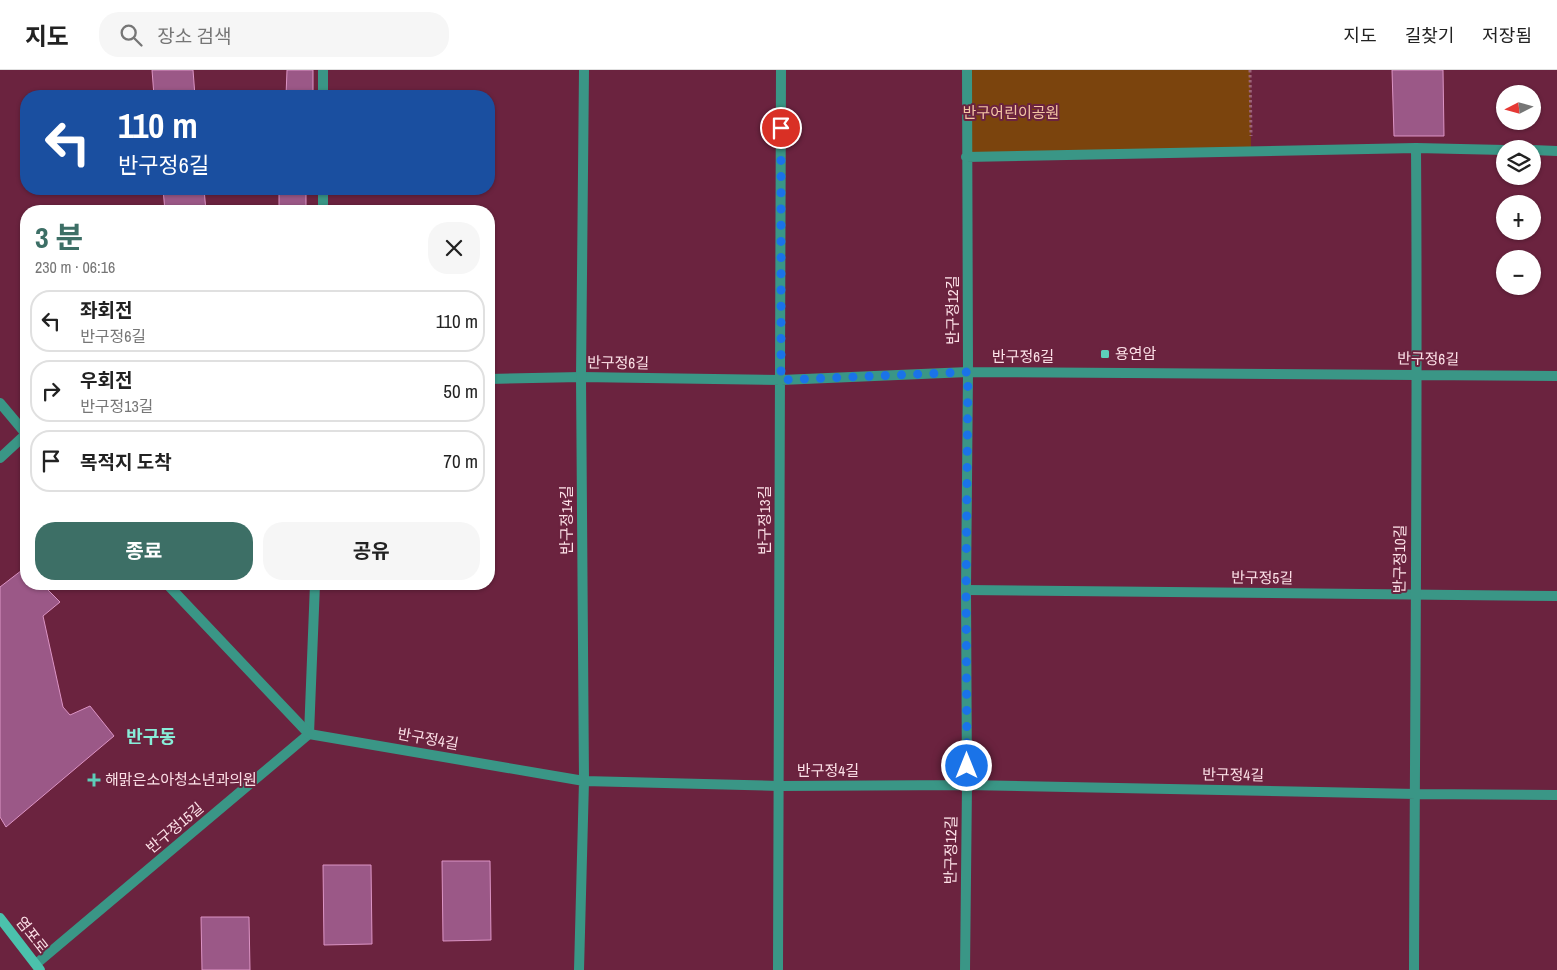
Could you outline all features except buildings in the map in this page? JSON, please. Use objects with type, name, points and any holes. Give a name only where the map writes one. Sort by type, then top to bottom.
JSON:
[{"type":"main road","name":"염포로","points":[[0,918],[35,968]]},
{"type":"street","points":[[323,70],[323,90]]},
{"type":"street","name":"반구정14길","points":[[579,970],[584,781],[581,377],[584,70]]},
{"type":"street","name":"반구정13길","points":[[778,970],[781,70]]},
{"type":"street","name":"반구정12길","points":[[964,970],[967,785],[967,70]]},
{"type":"street","points":[[966,157],[1416,148],[1496,150]]},
{"type":"street","name":"반구정10길","points":[[1414,970],[1415,594],[1418,374],[1416,148]]},
{"type":"street","points":[[1541,150],[1557,151]]},
{"type":"street","name":"반구정6길","points":[[495,379],[581,377],[781,380],[968,372],[1557,376]]},
{"type":"street","points":[[0,403],[20,427]]},
{"type":"street","points":[[0,458],[20,440]]},
{"type":"street","points":[[173,590],[309,734]]},
{"type":"street","points":[[309,734],[315,590]]},
{"type":"street","name":"반구정5길","points":[[966,590],[1557,596]]},
{"type":"street","name":"반구정4길","points":[[309,734],[584,781],[779,786],[967,785],[1557,795]]},
{"type":"street","name":"반구정15길","points":[[35,968],[309,734]]},
{"type":"path","points":[[1250,70],[1251,151]]},
{"type":"green space","name":"반구어린이공원","points":[[967,70],[1250,70],[1251,151],[966,157]]},
{"type":"place","name":"용연암","points":[[1105,354]]},
{"type":"place","name":"해맑은소아청소년과의원","points":[[94,780]]},
{"type":"district","name":"반구동","points":[[151,737]]},
{"type":"route","points":[[781,128],[781,380],[968,372],[967,766]]}]
